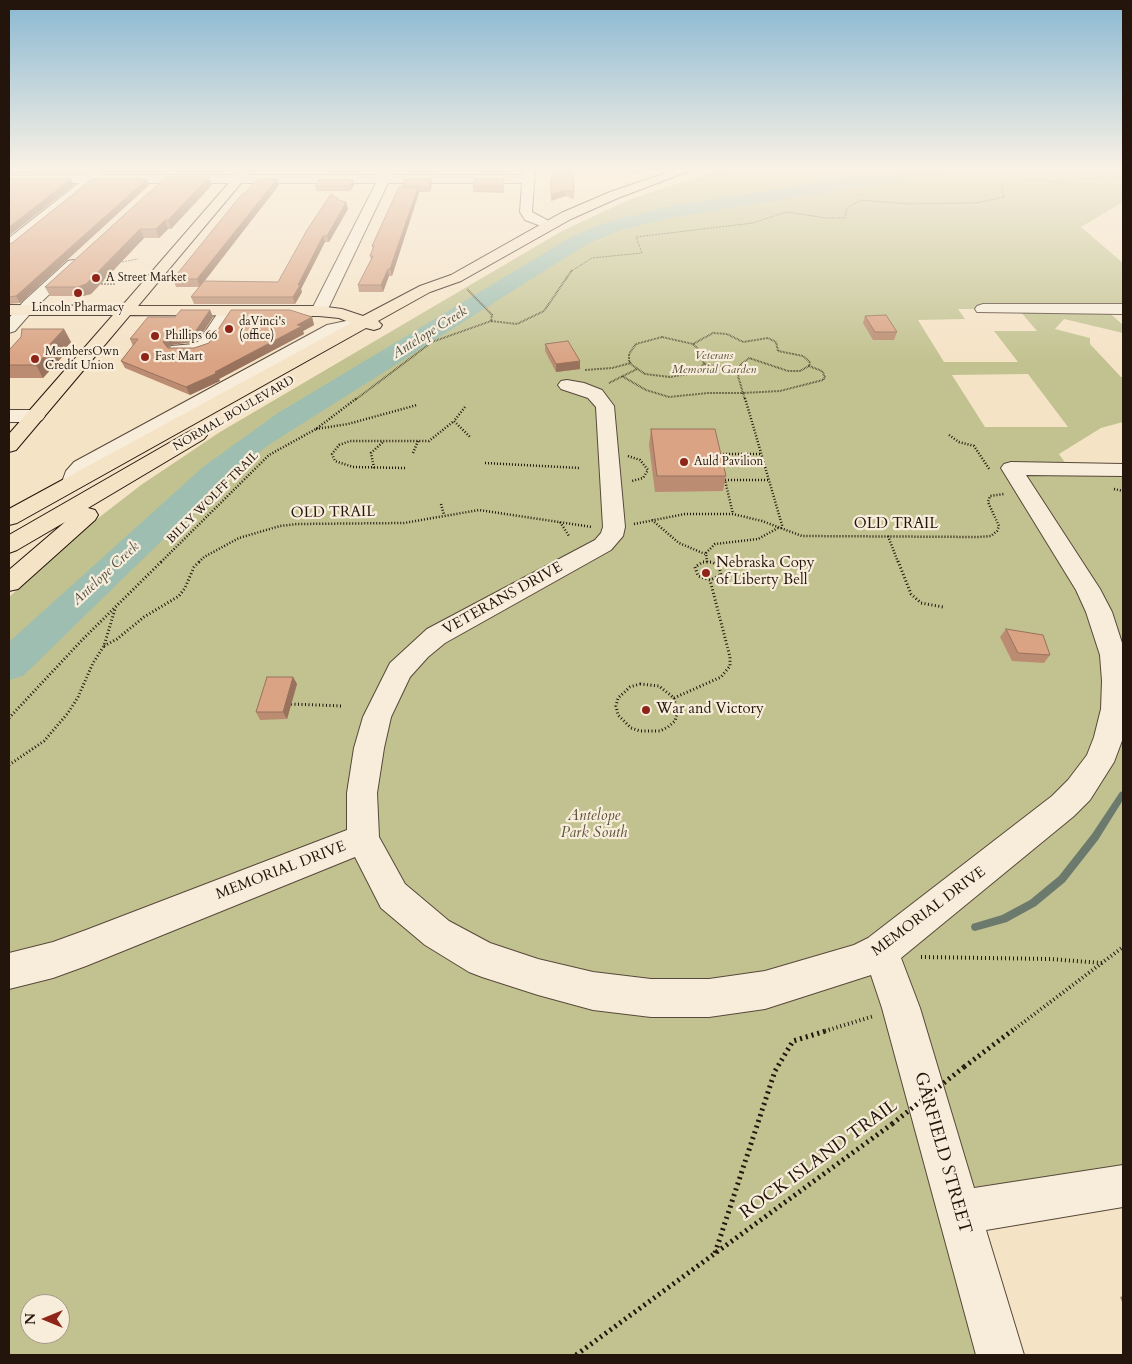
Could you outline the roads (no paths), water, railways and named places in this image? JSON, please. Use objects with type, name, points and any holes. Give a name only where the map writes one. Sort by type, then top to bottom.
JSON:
[{"type":"main road","points":[[9,447],[193,234]]},
{"type":"main road","name":"NORMAL BOULEVARD","points":[[9,545],[210,428],[379,322],[425,289],[464,286],[537,234]]},
{"type":"main road","points":[[17,310],[319,311],[379,322]]},
{"type":"main road","name":"NORMAL BOULEVARD","points":[[9,518],[73,482],[379,322]]},
{"type":"main road","points":[[9,583],[88,515],[210,428]]},
{"type":"street","points":[[9,245],[23,234]]},
{"type":"street","points":[[319,311],[357,234]]},
{"type":"street","points":[[14,335],[17,310],[85,252]]},
{"type":"street","points":[[983,309],[1123,309]]},
{"type":"street","points":[[177,350],[197,349],[204,344],[227,311]]},
{"type":"street","name":"VETERANS DRIVE","points":[[363,839],[362,793],[369,748],[377,717],[400,670],[436,636],[603,545],[612,536],[614,527],[605,406],[595,394],[578,387],[572,378]]},
{"type":"street","points":[[9,416],[35,416]]},
{"type":"street","name":"MEMORIAL DRIVE","points":[[9,971],[54,960],[363,839],[392,896],[437,934],[482,959],[538,977],[593,991],[651,998],[709,998],[765,990],[859,962],[881,952],[1034,832],[1080,790],[1094,769],[1109,737],[1116,709],[1116,681],[1113,655],[1099,612],[1088,589],[1010,492],[1011,468],[1123,470]]},
{"type":"street","name":"GARFIELD STREET","points":[[881,952],[901,1008],[1000,1355]]},
{"type":"street","points":[[959,1212],[1123,1186]]},
{"type":"waterway","name":"Antelope Creek","points":[[9,665],[214,473],[260,438],[580,240],[595,234]]},
{"type":"waterway","points":[[975,927],[1004,919],[1033,903],[1062,879],[1095,837],[1123,794]]},
{"type":"place","name":"A Street Market","points":[[96,278]]},
{"type":"place","name":"Lincoln Pharmacy","points":[[78,293]]},
{"type":"place","name":"daVinci's (office)","points":[[229,329]]},
{"type":"place","name":"Phillips 66","points":[[155,336]]},
{"type":"place","name":"Fast Mart","points":[[145,357]]},
{"type":"place","name":"MembersOwn Credit Union","points":[[35,359]]},
{"type":"place","name":"Auld Pavilion","points":[[684,462]]},
{"type":"place","name":"Nebraska Copy of Liberty Bell","points":[[706,573]]},
{"type":"place","name":"War and Victory","points":[[646,710]]},
{"type":"park label","name":"Veterans Memorial Garden","points":[[714,363]]},
{"type":"park label","name":"Antelope Park South","points":[[594,826]]}]
